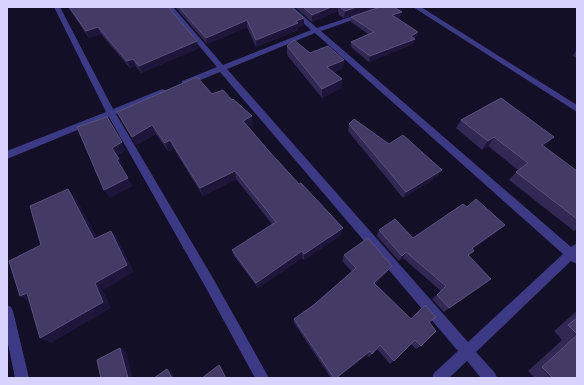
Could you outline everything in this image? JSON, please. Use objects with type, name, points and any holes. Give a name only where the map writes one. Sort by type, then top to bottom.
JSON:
[{"type":"street","points":[[57,7],[111,114],[210,284],[262,378]]},
{"type":"street","points":[[169,7],[490,378]]},
{"type":"street","points":[[289,7],[575,253],[439,378]]},
{"type":"street","points":[[7,155],[317,30],[387,7]]},
{"type":"street","points":[[416,7],[577,109]]},
{"type":"street","points":[[7,311],[22,378]]},
{"type":"building","points":[[69,7],[168,7],[197,41],[139,66],[133,59],[127,61],[98,27],[86,31]]},
{"type":"building","points":[[179,7],[291,7],[304,18],[296,21],[298,23],[256,40],[247,20],[206,38]]},
{"type":"building","points":[[303,7],[331,7],[312,15]]},
{"type":"building","points":[[340,7],[357,7],[345,11]]},
{"type":"building","points":[[380,7],[394,7],[402,12],[392,15],[418,32],[411,36],[415,39],[370,56],[351,42],[374,32],[351,17]]},
{"type":"building","points":[[294,40],[310,53],[328,46],[344,60],[327,67],[342,79],[322,89],[287,46]]},
{"type":"building","points":[[197,77],[212,94],[223,90],[232,100],[233,99],[252,116],[243,121],[299,184],[301,183],[343,228],[304,254],[302,251],[256,283],[232,250],[276,222],[235,171],[200,188],[170,140],[165,143],[152,125],[132,137],[117,112]]},
{"type":"building","points":[[501,98],[554,137],[542,145],[577,171],[577,219],[516,172],[528,163],[494,137],[488,141],[461,120]]},
{"type":"building","points":[[107,117],[122,142],[112,148],[119,159],[117,160],[128,178],[104,190],[77,127]]},
{"type":"building","points":[[354,119],[389,144],[403,135],[442,170],[406,192],[349,124]]},
{"type":"building","points":[[68,189],[94,239],[111,231],[127,265],[95,283],[103,302],[40,338],[27,293],[20,296],[9,261],[41,245],[30,206]]},
{"type":"building","points":[[476,199],[505,225],[472,248],[474,251],[468,255],[491,279],[449,308],[437,295],[446,286],[406,252],[402,256],[379,230],[395,219],[413,238],[463,204],[467,207]]},
{"type":"building","points":[[368,238],[392,266],[374,283],[411,319],[425,305],[436,317],[429,322],[436,331],[421,346],[415,340],[394,361],[380,345],[372,354],[370,351],[336,378],[334,378],[294,319],[315,304],[356,268],[344,255]]},
{"type":"building","points":[[577,318],[577,334],[568,325]]},
{"type":"building","points":[[577,335],[577,378],[551,378],[552,377],[542,367]]},
{"type":"building","points":[[120,348],[128,378],[101,378],[97,360]]},
{"type":"building","points":[[219,365],[226,378],[202,378]]},
{"type":"building","points":[[167,369],[172,378],[154,378]]}]
